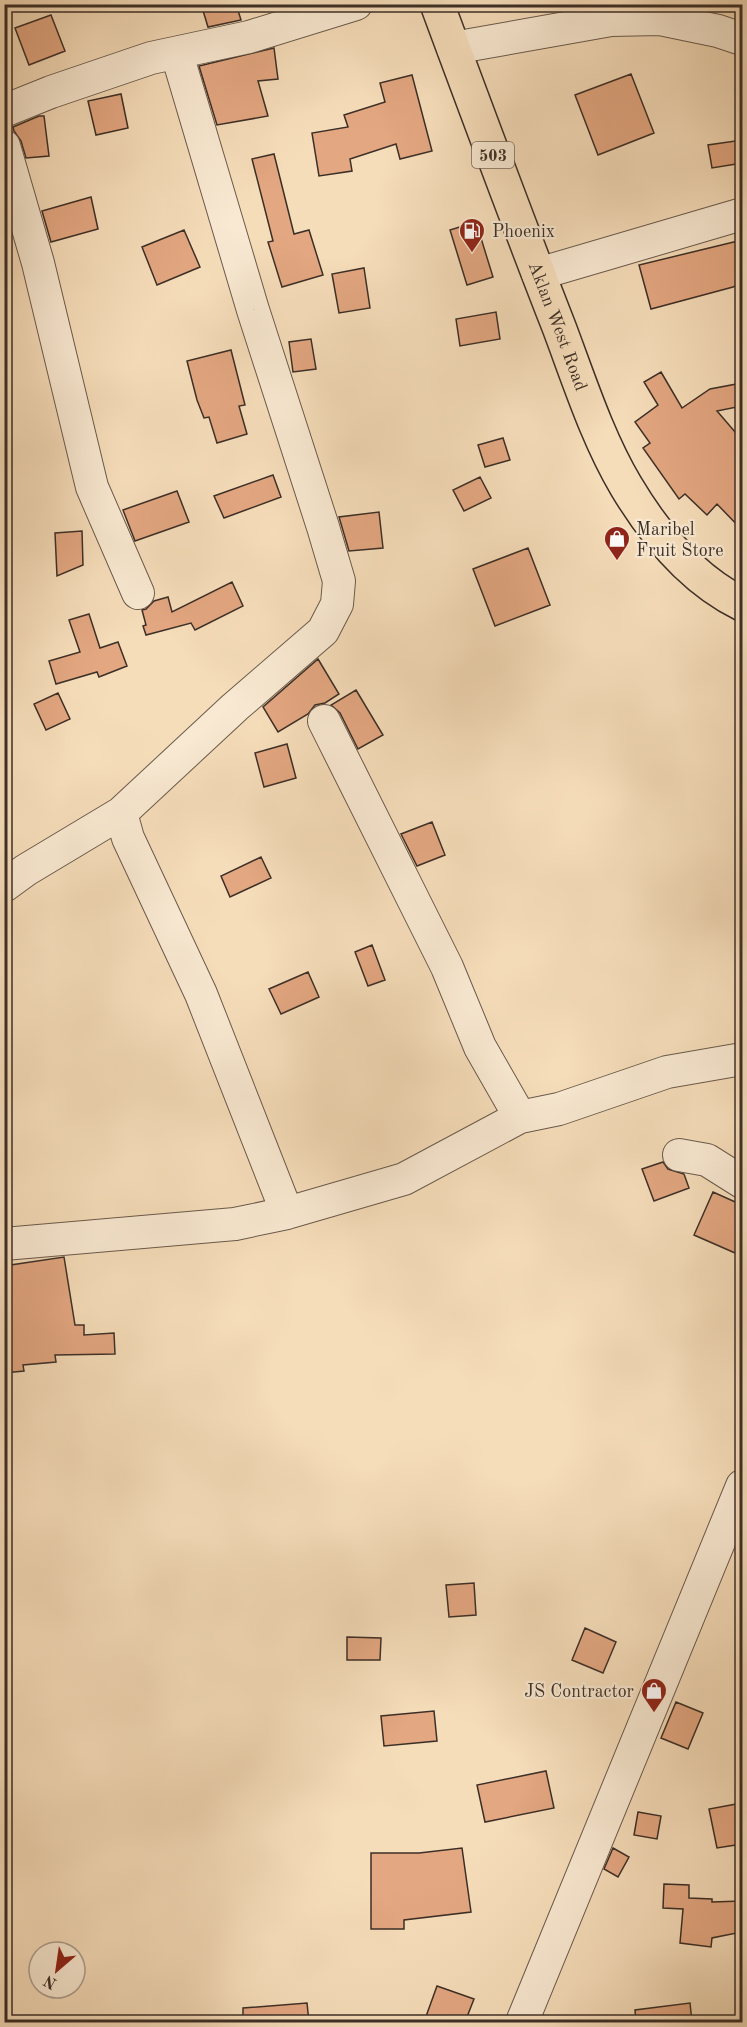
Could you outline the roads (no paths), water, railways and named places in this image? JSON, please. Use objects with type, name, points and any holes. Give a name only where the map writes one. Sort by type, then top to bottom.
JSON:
[{"type":"main road","name":"Aklan West Road","points":[[437,4],[550,305],[600,432],[625,485],[645,516],[668,545],[692,569],[742,604]]},
{"type":"street","points":[[4,111],[51,92],[151,58],[249,37],[356,4]]},
{"type":"street","points":[[453,48],[621,20],[660,19],[718,31],[742,39]]},
{"type":"street","points":[[4,886],[26,870],[121,813],[235,707],[323,631],[338,604],[339,581],[250,299],[177,54]]},
{"type":"street","points":[[4,146],[38,263],[92,488],[138,593]]},
{"type":"street","points":[[538,274],[742,214]]},
{"type":"street","points":[[324,721],[447,967],[480,1047],[520,1118]]},
{"type":"street","points":[[121,813],[128,838],[201,994],[286,1214]]},
{"type":"street","points":[[4,1244],[235,1224],[286,1214],[404,1179],[520,1118],[559,1109],[667,1072],[742,1059]]},
{"type":"street","points":[[679,1155],[707,1160],[742,1182]]},
{"type":"street","points":[[522,2022],[742,1486]]},
{"type":"place","name":"Phoenix","points":[[472,254]]},
{"type":"place","name":"Maribel Fruit Store","points":[[617,562]]},
{"type":"place","name":"JS Contractor","points":[[654,1714]]}]
